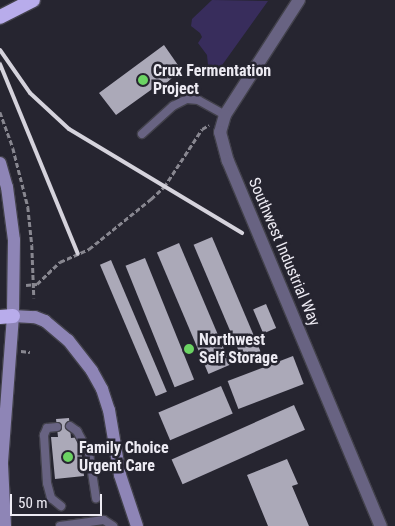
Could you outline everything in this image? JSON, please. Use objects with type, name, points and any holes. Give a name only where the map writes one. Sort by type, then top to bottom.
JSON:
[{"type":"highway","points":[[0,17],[33,0]]},
{"type":"main road","points":[[0,163],[7,187],[14,240],[7,317],[2,464],[5,526]]},
{"type":"main road","points":[[7,317],[35,317],[45,321],[68,340],[92,371],[102,390],[109,410],[120,475],[137,526]]},
{"type":"street","name":"Southwest Industrial Way","points":[[299,0],[225,115],[220,132],[228,161],[381,526]]},
{"type":"lane","points":[[142,134],[173,106],[187,99],[198,100],[225,115]]},
{"type":"lane","points":[[70,426],[77,431],[89,453],[96,498]]},
{"type":"lane","points":[[57,427],[47,428],[44,435],[47,483],[51,498],[61,506]]},
{"type":"lane","points":[[60,526],[104,520],[113,526]]},
{"type":"path","points":[[0,112],[13,148],[28,207],[34,298]]},
{"type":"path","points":[[34,285],[60,262],[90,249],[151,199],[164,187],[202,129],[225,115]]},
{"type":"shaded area","points":[[212,0],[268,1],[220,68],[213,69],[208,65],[207,55],[198,43],[202,37],[200,33],[191,26],[192,19]]},
{"type":"building","name":"Crux Fermentation Project","points":[[164,45],[180,68],[170,75],[172,78],[164,85],[162,82],[116,115],[99,93]]},
{"type":"building","points":[[212,237],[260,351],[242,359],[194,245]]},
{"type":"building","points":[[179,243],[231,365],[208,374],[157,252]]},
{"type":"building","points":[[145,258],[194,379],[175,387],[126,266]]},
{"type":"building","points":[[111,260],[167,392],[156,396],[100,265]]},
{"type":"building","points":[[266,304],[276,328],[263,333],[253,309]]},
{"type":"building","points":[[293,356],[304,384],[238,409],[228,381]]},
{"type":"building","points":[[221,386],[233,414],[170,440],[158,413]]},
{"type":"building","points":[[294,405],[305,430],[183,484],[172,460]]},
{"type":"building","name":"Family Choice Urgent Care","points":[[69,418],[71,438],[80,437],[84,476],[55,479],[51,437],[58,437],[56,419]]},
{"type":"building","points":[[287,459],[298,484],[292,486],[309,526],[268,526],[247,475]]},
{"type":"railway","points":[[0,50],[30,93],[69,129],[242,233]]},
{"type":"railway","points":[[0,64],[78,254]]},
{"type":"place","name":"Crux Fermentation Project","points":[[143,80]]},
{"type":"place","name":"Northwest Self Storage","points":[[189,349]]},
{"type":"place","name":"Family Choice Urgent Care","points":[[68,457]]}]
